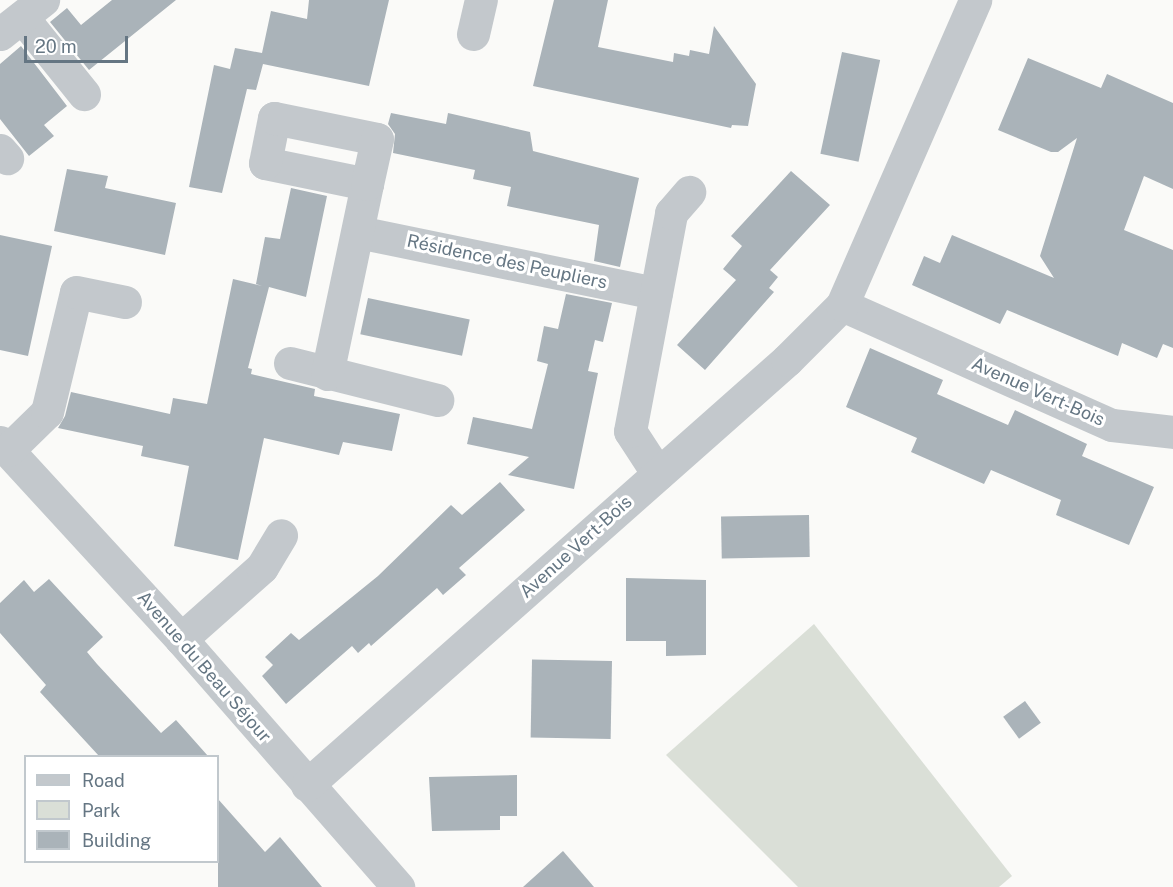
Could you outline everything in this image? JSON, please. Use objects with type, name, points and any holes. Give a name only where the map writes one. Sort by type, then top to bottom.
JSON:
[{"type":"street","points":[[473,34],[481,0]]},
{"type":"street","name":"Avenue Vert-Bois","points":[[307,785],[787,360],[842,305],[975,0]]},
{"type":"street","points":[[22,17],[84,94]]},
{"type":"street","points":[[327,374],[367,184]]},
{"type":"street","points":[[658,474],[630,431],[671,213],[689,192]]},
{"type":"street","name":"Résidence des Peupliers","points":[[358,231],[656,293]]},
{"type":"street","name":"Avenue du Beau Séjour","points":[[125,302],[76,292],[47,412],[4,446],[181,639],[398,887]]},
{"type":"street","name":"Avenue Vert-Bois","points":[[842,305],[1112,425],[1173,432]]},
{"type":"street","points":[[290,363],[437,400]]},
{"type":"street","points":[[181,639],[262,567],[281,535]]},
{"type":"green space","points":[[814,624],[1012,876],[999,887],[798,887],[666,755]]},
{"type":"building","points":[[112,0],[176,0],[89,70],[50,22],[67,8],[81,25]]},
{"type":"building","points":[[309,0],[389,0],[369,86],[263,64],[256,90],[247,89],[222,193],[189,187],[214,65],[230,69],[235,48],[262,53],[271,11],[307,19]]},
{"type":"building","points":[[554,0],[608,0],[598,47],[673,62],[674,53],[689,56],[690,50],[709,54],[714,26],[756,84],[748,126],[732,125],[731,128],[533,86]]},
{"type":"building","points":[[21,46],[67,106],[44,125],[54,136],[29,156],[0,119],[0,64]]},
{"type":"building","points":[[842,52],[880,60],[859,162],[820,154]]},
{"type":"building","points":[[1028,58],[1101,88],[1107,74],[1173,103],[1173,189],[1144,176],[1124,230],[1173,250],[1173,348],[1163,344],[1157,358],[1122,343],[1118,356],[1007,310],[1000,324],[912,285],[924,256],[940,263],[952,235],[1054,278],[1040,256],[1077,138],[1058,152],[1051,152],[998,130]]},
{"type":"building","points":[[391,113],[446,124],[448,113],[530,132],[533,151],[639,178],[620,267],[594,261],[599,225],[507,206],[511,187],[473,179],[475,170],[393,153],[395,134],[388,124]]},
{"type":"building","points":[[67,169],[108,176],[105,188],[176,203],[165,255],[54,231]]},
{"type":"building","points":[[791,171],[830,205],[770,270],[778,277],[769,288],[774,292],[705,370],[677,345],[736,280],[723,269],[742,246],[731,236]]},
{"type":"building","points":[[291,188],[327,196],[306,297],[269,287],[248,368],[252,369],[251,374],[315,389],[314,396],[400,414],[392,451],[343,442],[339,455],[264,438],[238,560],[174,546],[189,466],[141,456],[143,446],[58,428],[65,416],[71,392],[170,414],[173,398],[207,404],[233,279],[262,286],[256,284],[265,237],[280,239]]},
{"type":"building","points":[[0,235],[52,246],[28,356],[0,350]]},
{"type":"building","points":[[566,294],[612,303],[603,342],[595,340],[588,371],[598,373],[574,489],[508,475],[529,457],[467,444],[473,417],[532,429],[548,364],[537,361],[544,326],[558,329]]},
{"type":"building","points":[[368,298],[470,320],[462,356],[360,334]]},
{"type":"building","points":[[870,348],[943,380],[937,394],[1008,425],[1015,410],[1087,444],[1082,456],[1154,487],[1129,545],[1056,515],[1061,500],[991,470],[984,484],[911,452],[917,438],[846,407]]},
{"type":"building","points":[[500,482],[525,510],[459,568],[466,575],[443,595],[437,588],[371,646],[369,643],[358,653],[352,646],[286,704],[262,676],[273,665],[265,657],[291,633],[299,640],[378,576],[451,505],[462,515]]},
{"type":"building","points":[[809,515],[810,557],[722,559],[721,517]]},
{"type":"building","points":[[626,578],[706,580],[706,655],[666,656],[666,641],[626,641]]},
{"type":"building","points":[[49,579],[103,637],[87,652],[97,664],[161,733],[176,720],[207,755],[98,755],[40,692],[46,685],[0,633],[0,603],[24,580],[34,592]]},
{"type":"building","points":[[532,660],[612,661],[611,739],[531,738]]},
{"type":"building","points":[[1025,701],[1041,723],[1019,739],[1003,717]]},
{"type":"building","points":[[517,775],[517,816],[500,816],[500,830],[432,831],[429,777]]},
{"type":"building","points":[[219,800],[265,852],[280,837],[322,887],[218,887]]},
{"type":"building","points":[[563,851],[594,887],[523,887]]}]
